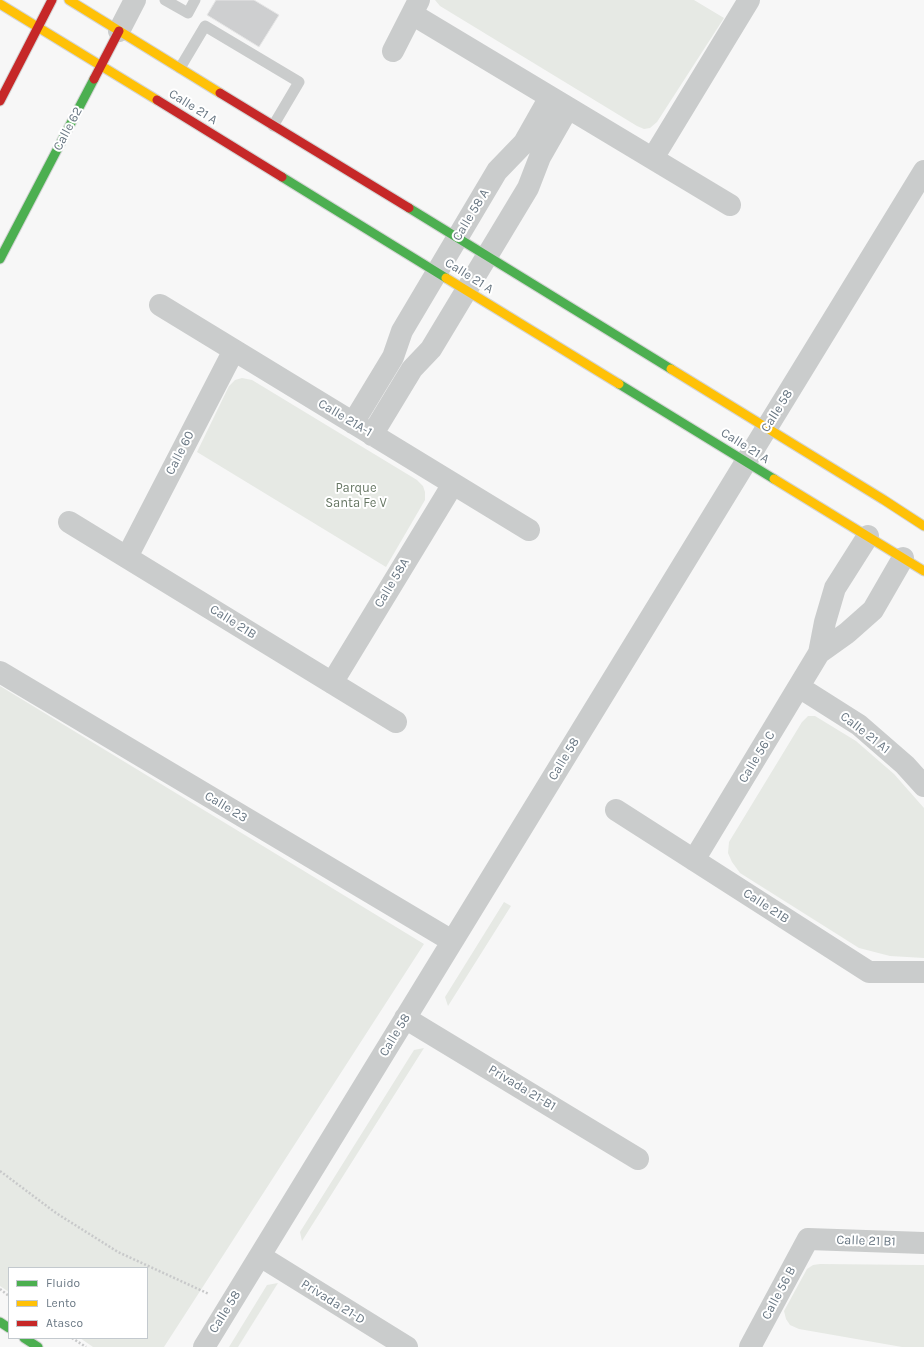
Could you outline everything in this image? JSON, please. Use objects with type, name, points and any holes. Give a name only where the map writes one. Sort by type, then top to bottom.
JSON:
[{"type":"main road","points":[[0,101],[52,0]]},
{"type":"main road","name":"Calle 21 A","points":[[69,0],[924,526]]},
{"type":"main road","name":"Calle 21 A","points":[[0,4],[924,571]]},
{"type":"main road","name":"Calle 62","points":[[0,258],[119,31]]},
{"type":"main road","points":[[26,1339],[38,1347]]},
{"type":"street","name":"Calle 62","points":[[119,31],[135,0]]},
{"type":"street","points":[[653,158],[749,0]]},
{"type":"street","points":[[393,51],[415,7],[559,102],[730,204]]},
{"type":"street","points":[[372,435],[412,369],[431,349],[528,188],[559,102]]},
{"type":"street","name":"Calle 58 A","points":[[353,423],[393,357],[402,331],[497,171],[524,143],[559,102]]},
{"type":"street","name":"Calle 58","points":[[204,1347],[924,171]]},
{"type":"street","name":"Calle 21A-1","points":[[160,305],[529,530]]},
{"type":"street","name":"Calle 60","points":[[127,557],[234,350]]},
{"type":"street","name":"Calle 58A","points":[[332,683],[453,484]]},
{"type":"street","name":"Calle 21B","points":[[69,522],[396,722]]},
{"type":"street","name":"Calle 56 C","points":[[694,860],[819,653],[825,622],[836,588],[868,536]]},
{"type":"street","name":"Calle 56 C","points":[[819,653],[847,633],[873,610],[903,558]]},
{"type":"street","name":"Calle 23","points":[[0,672],[452,941]]},
{"type":"street","name":"Calle 21 A1","points":[[799,687],[859,725],[905,765],[924,786]]},
{"type":"street","name":"Calle 21B","points":[[616,810],[869,972],[924,972]]},
{"type":"street","name":"Privada 21-B1","points":[[405,1018],[638,1159]]},
{"type":"street","name":"Calle 21 B1","points":[[808,1239],[924,1243]]},
{"type":"street","name":"Calle 56 B","points":[[750,1347],[808,1239]]},
{"type":"street","name":"Privada 21-D","points":[[260,1256],[407,1347]]},
{"type":"lane","points":[[165,0],[188,13],[195,0]]},
{"type":"lane","points":[[180,68],[205,26],[299,82],[273,126]]},
{"type":"path","points":[[0,1171],[56,1213],[118,1252],[230,1304]]},
{"type":"path","points":[[74,1339],[86,1347]]},
{"type":"green space","points":[[435,0],[694,0],[724,18],[657,122],[650,128],[644,129],[440,6]]},
{"type":"green space","name":"Parque Santa Fe V","points":[[242,378],[252,380],[417,480],[423,486],[425,500],[386,567],[197,452],[229,386],[235,380]]},
{"type":"green space","points":[[0,686],[424,944],[164,1347],[93,1347],[81,1339],[148,1339],[148,1267],[8,1267],[8,1291],[0,1286]]},
{"type":"green space","points":[[808,716],[815,716],[856,741],[894,774],[924,808],[924,958],[890,956],[859,948],[740,873],[732,862],[728,853],[729,842],[802,722]]},
{"type":"green space","points":[[504,902],[511,906],[448,1006],[445,997]]},
{"type":"green space","points":[[424,1048],[302,1241],[300,1232],[414,1050]]},
{"type":"green space","points":[[813,1265],[924,1265],[924,1347],[902,1347],[799,1329],[790,1325],[786,1319],[784,1311],[807,1269]]},
{"type":"green space","points":[[278,1283],[238,1347],[229,1347],[267,1285]]},
{"type":"building","points":[[216,0],[254,0],[279,15],[259,47],[207,15]]},
{"type":"traffic: fast","points":[[0,259],[94,79]]},
{"type":"traffic: fast","points":[[282,177],[446,278]]},
{"type":"traffic: fast","points":[[409,208],[671,369]]},
{"type":"traffic: fast","points":[[619,384],[774,479]]},
{"type":"traffic: fast","points":[[0,1322],[8,1327]]},
{"type":"traffic: fast","points":[[26,1339],[38,1347]]},
{"type":"traffic: slow","points":[[69,0],[220,93]]},
{"type":"traffic: slow","points":[[0,4],[157,100]]},
{"type":"traffic: slow","points":[[446,278],[619,384]]},
{"type":"traffic: slow","points":[[671,369],[924,526]]},
{"type":"traffic: slow","points":[[774,479],[924,571]]},
{"type":"traffic: jam","points":[[0,101],[52,0]]},
{"type":"traffic: jam","points":[[94,79],[119,31]]},
{"type":"traffic: jam","points":[[220,93],[409,208]]},
{"type":"traffic: jam","points":[[157,100],[282,177]]}]
